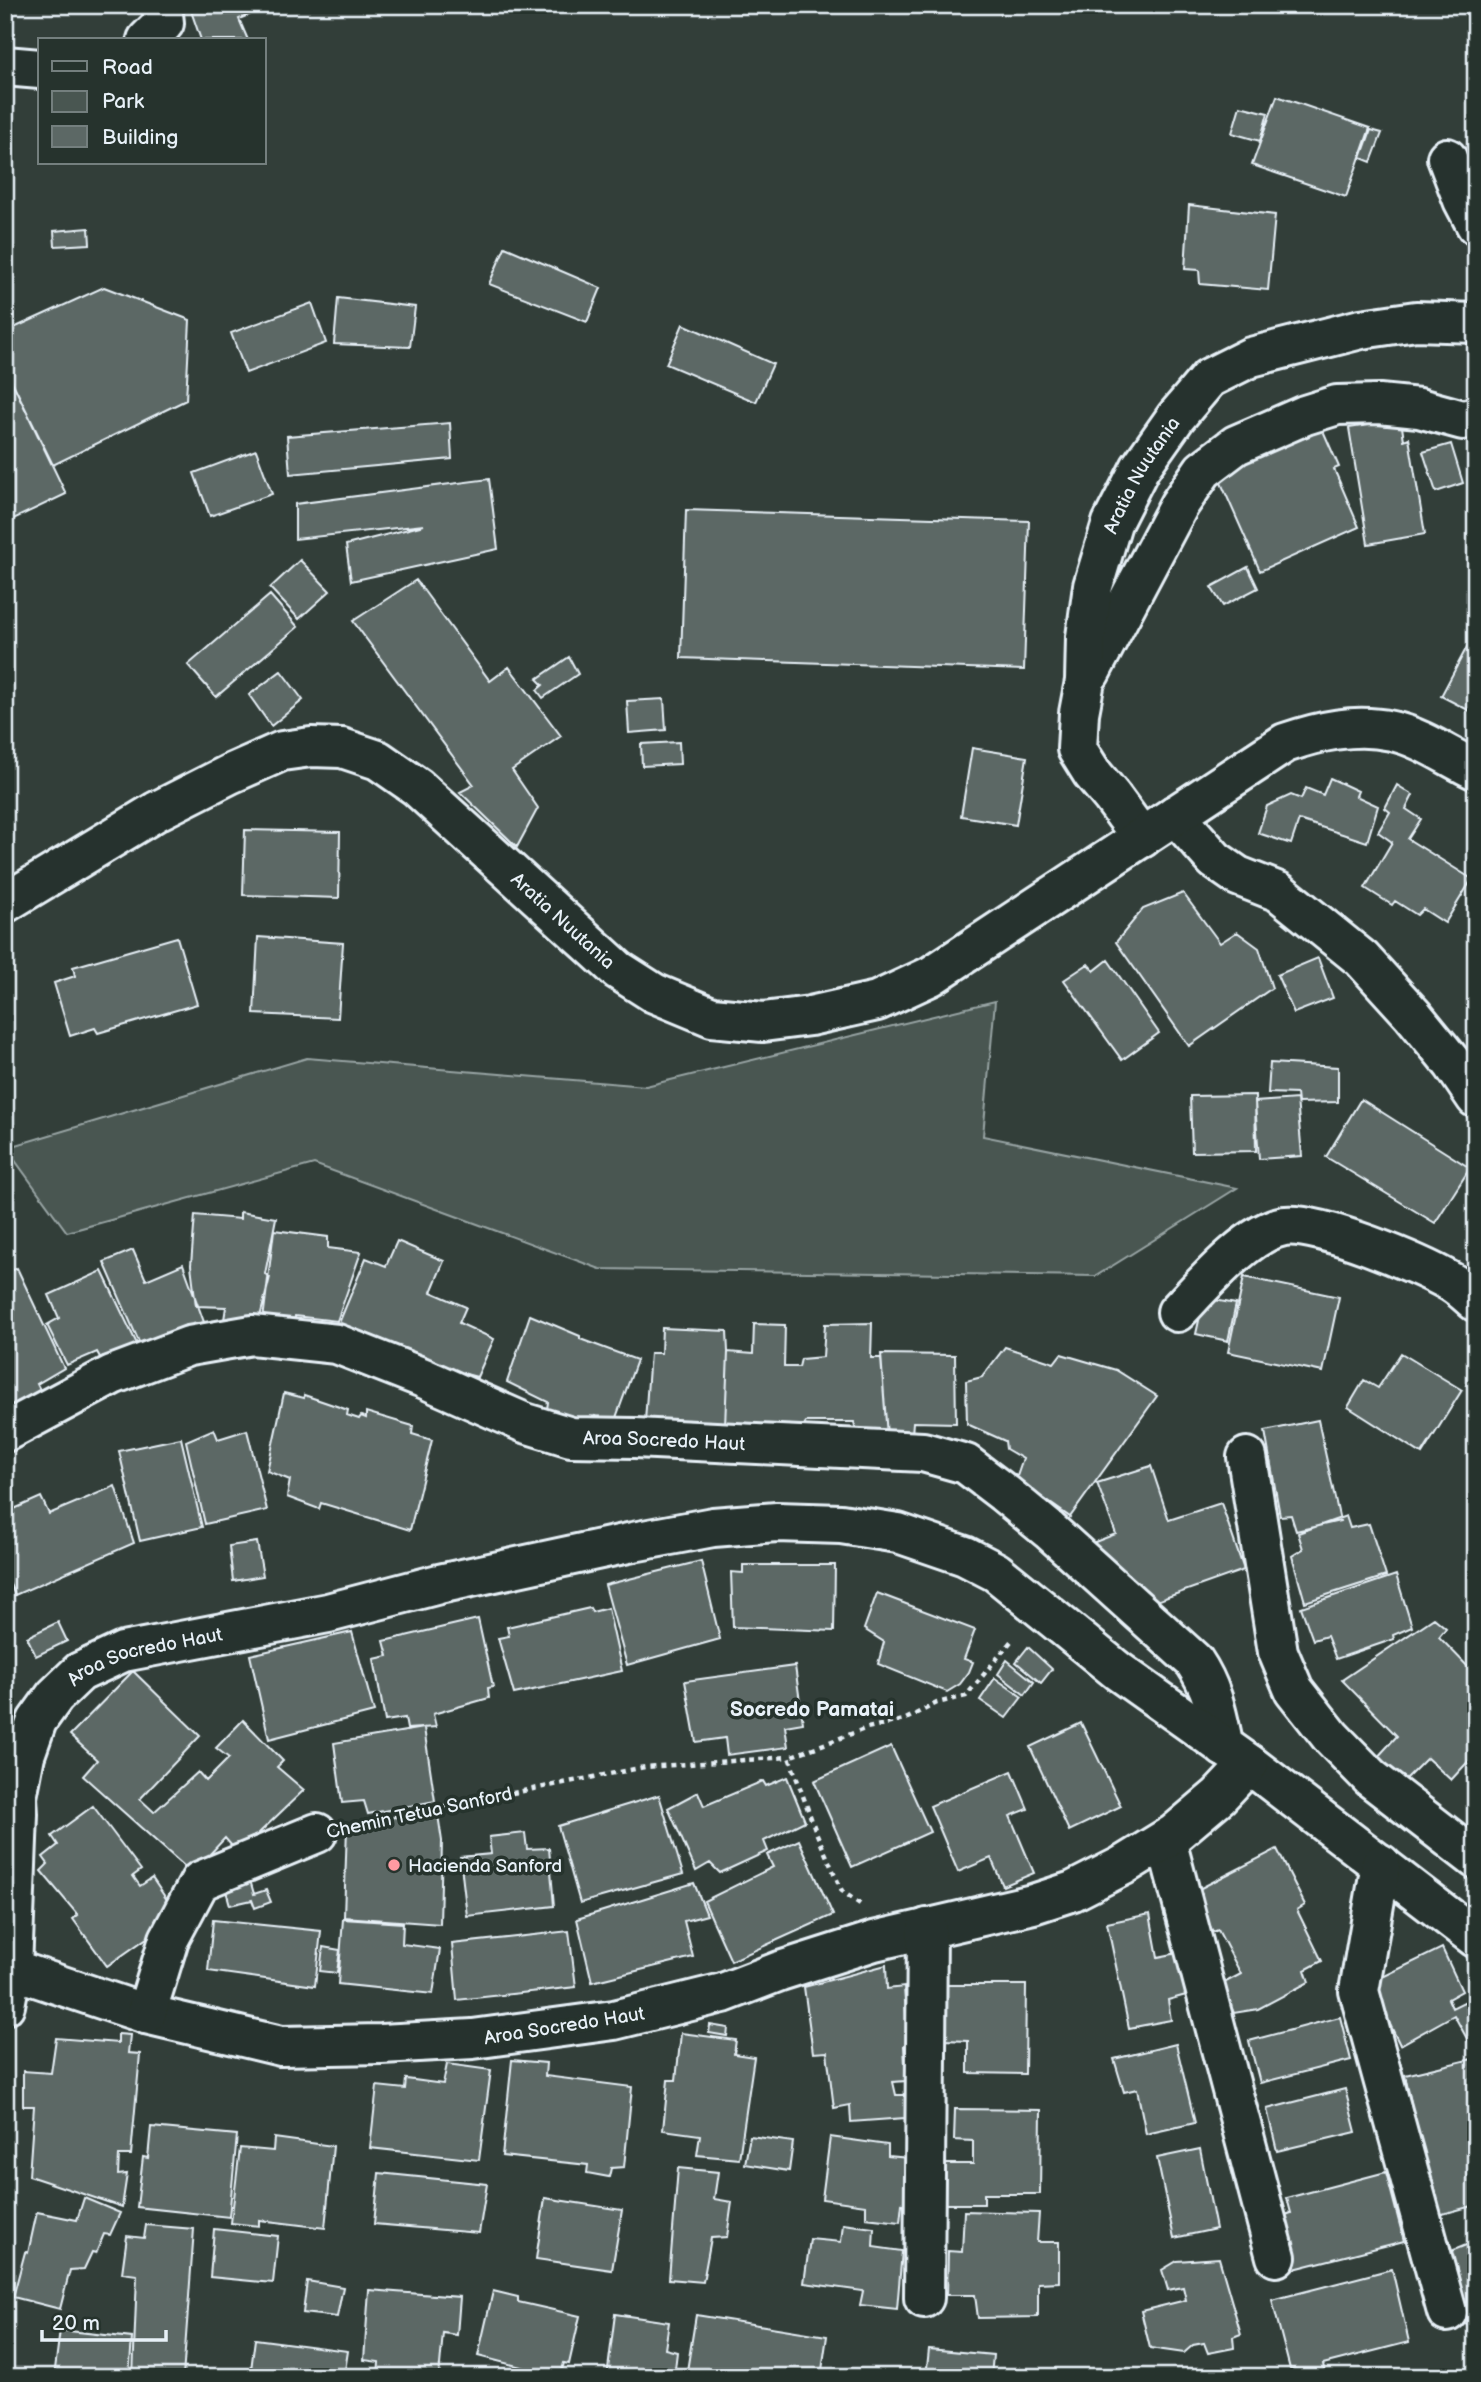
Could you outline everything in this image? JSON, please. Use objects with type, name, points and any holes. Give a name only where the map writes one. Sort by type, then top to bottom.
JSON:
[{"type":"street","points":[[149,38],[164,23],[162,5]]},
{"type":"street","points":[[5,66],[38,69]]},
{"type":"street","points":[[1447,158],[1476,225]]},
{"type":"street","name":"Aratia Nuutania","points":[[1142,838],[1091,774],[1077,749],[1079,713],[1086,681],[1086,638],[1093,586],[1112,523],[1140,468],[1176,417],[1209,378],[1251,357],[1361,329],[1416,321],[1476,323]]},
{"type":"street","points":[[1086,681],[1179,505],[1203,470],[1236,445],[1305,415],[1337,405],[1379,404],[1419,408],[1463,420],[1476,417]]},
{"type":"street","name":"Aratia Nuutania","points":[[5,903],[157,811],[230,774],[282,751],[311,747],[342,748],[378,760],[417,787],[618,970],[654,993],[712,1017],[763,1022],[810,1016],[877,1001],[931,976],[1285,743],[1313,733],[1356,727],[1393,731],[1476,770]]},
{"type":"street","points":[[1175,815],[1215,860],[1238,876],[1279,892],[1362,959],[1413,1014],[1476,1098]]},
{"type":"street","points":[[1177,1312],[1217,1271],[1257,1237],[1285,1226],[1313,1229],[1395,1256],[1452,1283],[1476,1302]]},
{"type":"street","name":"Aroa Socredo Haut","points":[[5,1432],[111,1374],[189,1346],[252,1335],[337,1345],[421,1377],[525,1423],[571,1437],[923,1452],[966,1464],[1004,1493],[1194,1661],[1206,1679],[1237,1755],[1219,1796],[1166,1840],[1073,1891],[1022,1907],[838,1951],[723,1993],[636,2015],[559,2029],[485,2037],[381,2044],[281,2046],[146,2014],[9,1987],[18,1814],[11,1797],[37,1721],[55,1696],[80,1672],[123,1652],[328,1613],[439,1584],[633,1542],[713,1527],[777,1522],[841,1524],[898,1533],[953,1552],[996,1572],[1118,1671],[1237,1755]]},
{"type":"street","points":[[1247,1457],[1278,1652],[1294,1690],[1331,1737],[1371,1778],[1476,1859]]},
{"type":"street","points":[[1237,1755],[1476,1938]]},
{"type":"street","name":"Chemin Tetua Sanford","points":[[146,2014],[169,1939],[200,1881],[317,1833]]},
{"type":"street","points":[[1166,1840],[1276,2257]]},
{"type":"street","points":[[1381,1864],[1359,1992],[1447,2312]]},
{"type":"street","points":[[916,1931],[924,2298]]},
{"type":"path","points":[[916,1931],[842,1891],[816,1832],[789,1757],[867,1728],[904,1720],[937,1703],[966,1696],[1040,1606]]},
{"type":"path","name":"Chemin Tetua Sanford","points":[[317,1833],[409,1812],[645,1767],[789,1757]]},
{"type":"green space","points":[[995,1001],[983,1136],[1237,1188],[1096,1276],[600,1269],[314,1164],[67,1232],[6,1148],[307,1058],[646,1086]]},
{"type":"building","points":[[189,5],[259,5],[261,10],[239,19],[247,38],[200,38]]},
{"type":"building","points":[[1277,96],[1370,128],[1346,197],[1252,165]]},
{"type":"building","points":[[1240,106],[1268,113],[1260,141],[1232,133]]},
{"type":"building","points":[[1371,130],[1382,133],[1371,162],[1361,158]]},
{"type":"building","points":[[1189,205],[1275,215],[1268,290],[1200,284],[1199,270],[1185,269]]},
{"type":"building","points":[[89,228],[90,244],[55,246],[54,231]]},
{"type":"building","points":[[505,247],[601,288],[587,322],[489,284]]},
{"type":"building","points":[[104,287],[190,320],[186,400],[53,465],[5,367],[5,332]]},
{"type":"building","points":[[338,298],[415,307],[410,347],[334,344]]},
{"type":"building","points":[[312,303],[326,343],[246,373],[231,333]]},
{"type":"building","points":[[683,324],[773,364],[756,402],[666,364]]},
{"type":"building","points":[[5,367],[66,494],[5,523]]},
{"type":"building","points":[[1401,420],[1404,440],[1409,438],[1425,534],[1368,544],[1349,428]]},
{"type":"building","points":[[450,423],[452,459],[290,474],[287,436]]},
{"type":"building","points":[[1321,426],[1339,467],[1334,469],[1359,527],[1260,571],[1214,467]]},
{"type":"building","points":[[1451,444],[1463,483],[1436,492],[1423,452]]},
{"type":"building","points":[[256,450],[272,494],[210,516],[194,473]]},
{"type":"building","points":[[489,479],[498,549],[351,581],[346,545],[424,525],[295,539],[295,504]]},
{"type":"building","points":[[686,510],[1029,521],[1024,670],[681,658]]},
{"type":"building","points":[[300,560],[330,591],[299,619],[270,588]]},
{"type":"building","points":[[1248,567],[1258,588],[1223,606],[1211,587]]},
{"type":"building","points":[[416,580],[490,681],[509,667],[561,736],[512,770],[538,808],[517,847],[460,792],[474,785],[353,621]]},
{"type":"building","points":[[270,595],[298,627],[216,697],[188,665]]},
{"type":"building","points":[[1476,630],[1476,714],[1441,696]]},
{"type":"building","points":[[569,657],[578,674],[543,698],[537,690],[543,685],[537,679]]},
{"type":"building","points":[[281,671],[303,700],[271,726],[249,695]]},
{"type":"building","points":[[664,699],[666,730],[629,733],[627,701]]},
{"type":"building","points":[[679,742],[680,764],[642,766],[641,744]]},
{"type":"building","points":[[972,748],[1027,757],[1016,825],[961,816]]},
{"type":"building","points":[[1330,778],[1358,791],[1356,796],[1378,806],[1367,842],[1299,820],[1291,844],[1258,833],[1267,806],[1291,795],[1301,799],[1306,788],[1323,795]]},
{"type":"building","points":[[1397,785],[1413,795],[1406,809],[1421,819],[1408,839],[1472,879],[1445,923],[1423,909],[1417,915],[1395,901],[1392,905],[1365,888],[1392,842],[1378,832],[1390,812],[1385,808]]},
{"type":"building","points":[[245,830],[340,832],[339,898],[243,895]]},
{"type":"building","points":[[1183,893],[1220,943],[1237,932],[1259,948],[1272,988],[1189,1046],[1116,942],[1143,909]]},
{"type":"building","points":[[177,937],[197,1004],[98,1033],[95,1028],[70,1036],[54,983],[75,976],[73,967]]},
{"type":"building","points":[[258,937],[343,943],[338,1018],[254,1014]]},
{"type":"building","points":[[1318,958],[1333,998],[1294,1013],[1277,975]]},
{"type":"building","points":[[1108,960],[1159,1033],[1122,1060],[1064,980],[1088,964],[1094,971]]},
{"type":"building","points":[[1270,1063],[1338,1067],[1338,1102],[1298,1103],[1297,1094],[1268,1093]]},
{"type":"building","points":[[1255,1095],[1256,1151],[1192,1152],[1190,1096]]},
{"type":"building","points":[[1297,1099],[1302,1156],[1259,1159],[1255,1102]]},
{"type":"building","points":[[1361,1099],[1470,1168],[1435,1223],[1326,1157]]},
{"type":"building","points":[[240,1212],[276,1218],[265,1274],[270,1277],[257,1329],[223,1326],[226,1307],[196,1306],[191,1265],[195,1215],[240,1219]]},
{"type":"building","points":[[274,1230],[328,1237],[328,1248],[361,1252],[337,1321],[295,1316],[293,1332],[262,1328]]},
{"type":"building","points":[[397,1241],[444,1261],[431,1292],[466,1307],[459,1323],[494,1339],[477,1377],[379,1351],[383,1340],[339,1323],[366,1258],[386,1266]]},
{"type":"building","points":[[133,1250],[146,1280],[183,1264],[209,1336],[146,1358],[104,1262]]},
{"type":"building","points":[[17,1268],[64,1368],[37,1384],[44,1398],[5,1417],[5,1274]]},
{"type":"building","points":[[102,1271],[137,1344],[102,1361],[97,1352],[67,1365],[47,1325],[59,1318],[49,1295]]},
{"type":"building","points":[[1244,1277],[1339,1297],[1323,1372],[1228,1352]]},
{"type":"building","points":[[1204,1298],[1236,1304],[1228,1341],[1196,1334]]},
{"type":"building","points":[[530,1315],[580,1336],[580,1339],[637,1360],[614,1423],[595,1416],[591,1426],[547,1409],[548,1402],[507,1382]]},
{"type":"building","points":[[872,1323],[871,1358],[881,1358],[887,1436],[857,1434],[854,1422],[759,1425],[757,1433],[725,1426],[728,1352],[753,1354],[754,1324],[785,1325],[784,1367],[799,1367],[801,1359],[823,1357],[825,1324]]},
{"type":"building","points":[[662,1328],[727,1331],[725,1426],[645,1421],[650,1353],[661,1353]]},
{"type":"building","points":[[1005,1347],[1054,1363],[1061,1354],[1116,1370],[1157,1396],[1070,1517],[1016,1479],[1023,1459],[1006,1449],[1005,1441],[967,1424],[966,1381],[982,1377]]},
{"type":"building","points":[[1401,1353],[1462,1390],[1422,1454],[1348,1407],[1364,1380],[1378,1388]]},
{"type":"building","points":[[881,1354],[955,1355],[956,1423],[913,1422],[912,1435],[887,1436]]},
{"type":"building","points":[[284,1393],[304,1398],[304,1395],[348,1410],[347,1415],[359,1419],[361,1416],[366,1418],[366,1412],[413,1426],[412,1434],[432,1440],[410,1530],[321,1503],[319,1509],[287,1497],[290,1480],[267,1471]]},
{"type":"building","points":[[1318,1420],[1340,1521],[1296,1531],[1291,1515],[1280,1516],[1265,1431]]},
{"type":"building","points":[[214,1429],[218,1439],[247,1430],[267,1510],[205,1524],[186,1441]]},
{"type":"building","points":[[181,1438],[202,1527],[140,1541],[119,1451]]},
{"type":"building","points":[[1151,1466],[1169,1520],[1221,1503],[1244,1570],[1145,1605],[1087,1545],[1116,1534],[1097,1483]]},
{"type":"building","points":[[115,1486],[134,1543],[15,1595],[5,1574],[5,1513],[41,1497],[49,1514]]},
{"type":"building","points":[[1346,1516],[1350,1528],[1369,1524],[1386,1576],[1305,1602],[1292,1556],[1303,1549],[1298,1533]]},
{"type":"building","points":[[257,1542],[263,1576],[233,1581],[229,1546]]},
{"type":"building","points":[[701,1561],[720,1639],[627,1665],[605,1585]]},
{"type":"building","points":[[743,1565],[835,1565],[834,1631],[733,1627],[731,1572],[743,1573]]},
{"type":"building","points":[[1396,1575],[1412,1627],[1393,1635],[1394,1639],[1336,1659],[1327,1636],[1313,1640],[1301,1607]]},
{"type":"building","points":[[877,1593],[975,1630],[964,1659],[973,1662],[960,1684],[947,1692],[878,1664],[884,1642],[864,1629]]},
{"type":"building","points":[[590,1608],[592,1612],[608,1608],[622,1671],[514,1694],[498,1638],[509,1636],[507,1627]]},
{"type":"building","points":[[1434,1618],[1446,1628],[1439,1637],[1476,1675],[1476,1753],[1451,1780],[1427,1758],[1401,1784],[1375,1760],[1397,1736],[1342,1680]]},
{"type":"building","points":[[478,1619],[493,1687],[488,1688],[489,1698],[433,1714],[436,1727],[407,1729],[405,1718],[385,1721],[374,1659],[388,1656],[384,1641]]},
{"type":"building","points":[[58,1622],[67,1641],[36,1656],[27,1637]]},
{"type":"building","points":[[352,1632],[374,1712],[269,1739],[250,1655]]},
{"type":"building","points":[[1028,1647],[1052,1669],[1041,1683],[1016,1662]]},
{"type":"building","points":[[1007,1660],[1034,1682],[1025,1695],[998,1674]]},
{"type":"building","points":[[795,1666],[803,1723],[785,1726],[788,1747],[727,1755],[725,1738],[696,1742],[685,1681]]},
{"type":"building","points":[[133,1671],[200,1736],[140,1799],[154,1812],[198,1772],[206,1781],[229,1758],[216,1748],[243,1720],[283,1761],[277,1767],[304,1790],[238,1853],[225,1838],[192,1873],[83,1776],[97,1760],[70,1735]]},
{"type":"building","points":[[995,1678],[1022,1697],[1006,1718],[980,1700]]},
{"type":"building","points":[[1081,1723],[1121,1806],[1069,1831],[1030,1747]]},
{"type":"building","points":[[424,1728],[435,1801],[368,1814],[364,1801],[342,1803],[334,1743]]},
{"type":"building","points":[[891,1746],[930,1832],[852,1867],[814,1781]]},
{"type":"building","points":[[1012,1771],[1028,1809],[1010,1816],[1034,1873],[1003,1886],[991,1858],[958,1872],[930,1806]]},
{"type":"building","points":[[787,1777],[805,1821],[764,1841],[768,1851],[720,1873],[710,1863],[696,1871],[668,1808],[698,1792],[704,1806],[763,1781],[766,1786]]},
{"type":"building","points":[[659,1795],[683,1874],[580,1903],[558,1826]]},
{"type":"building","points":[[93,1806],[141,1870],[133,1876],[140,1886],[152,1878],[178,1916],[107,1966],[73,1919],[78,1915],[41,1871],[48,1864],[43,1857],[58,1845],[52,1836]]},
{"type":"building","name":"Hacienda Sanford","points":[[437,1808],[442,1841],[440,1924],[344,1917],[347,1827]]},
{"type":"building","points":[[525,1833],[527,1849],[549,1848],[554,1906],[467,1916],[460,1857],[491,1854],[489,1837]]},
{"type":"building","points":[[799,1840],[833,1915],[731,1961],[704,1901],[773,1867],[767,1855]]},
{"type":"building","points":[[1277,1849],[1305,1905],[1297,1910],[1322,1961],[1305,1970],[1309,1982],[1258,2009],[1234,2013],[1220,1985],[1241,1974],[1218,1930],[1213,1932],[1193,1892]]},
{"type":"building","points":[[250,1880],[254,1894],[266,1890],[271,1902],[255,1908],[252,1900],[230,1905],[225,1887]]},
{"type":"building","points":[[694,1883],[707,1915],[684,1921],[693,1957],[592,1982],[577,1919]]},
{"type":"building","points":[[1150,1914],[1158,1957],[1178,1953],[1186,1995],[1168,2000],[1171,2020],[1129,2028],[1107,1923]]},
{"type":"building","points":[[343,1919],[403,1923],[402,1944],[440,1949],[433,1994],[338,1984]]},
{"type":"building","points":[[213,1920],[321,1931],[315,1986],[208,1971]]},
{"type":"building","points":[[569,1931],[576,1987],[457,2000],[452,1944]]},
{"type":"building","points":[[323,1947],[340,1950],[337,1973],[320,1971]]},
{"type":"building","points":[[1442,1948],[1462,1991],[1448,1999],[1452,2008],[1476,1996],[1476,2055],[1454,2015],[1400,2045],[1370,1983]]},
{"type":"building","points":[[886,1965],[887,1989],[904,1987],[908,2046],[904,2046],[906,2081],[893,2082],[896,2095],[905,2095],[905,2118],[851,2122],[850,2105],[834,2108],[827,2052],[813,2053],[804,1987]]},
{"type":"building","points":[[945,1985],[1026,1985],[1025,2074],[968,2073],[968,2041],[945,2040]]},
{"type":"building","points":[[1340,2017],[1351,2060],[1260,2083],[1249,2041]]},
{"type":"building","points":[[710,2025],[728,2028],[727,2036],[709,2033]]},
{"type":"building","points":[[681,2033],[736,2040],[734,2054],[754,2057],[739,2159],[697,2155],[700,2135],[663,2130],[668,2080],[676,2080]]},
{"type":"building","points":[[118,2034],[130,2035],[128,2053],[140,2054],[131,2155],[119,2155],[118,2175],[127,2174],[122,2207],[29,2176],[34,2106],[23,2106],[23,2071],[51,2073],[56,2038],[118,2043]]},
{"type":"building","points":[[1176,2044],[1195,2123],[1146,2134],[1137,2089],[1124,2092],[1114,2059]]},
{"type":"building","points":[[1476,2058],[1476,2205],[1435,2216],[1405,2075]]},
{"type":"building","points":[[512,2060],[546,2063],[545,2076],[632,2087],[624,2167],[611,2168],[609,2177],[587,2173],[588,2165],[502,2156]]},
{"type":"building","points":[[447,2064],[491,2070],[479,2160],[370,2148],[377,2086],[405,2089],[406,2079],[443,2084]]},
{"type":"building","points":[[1345,2089],[1356,2132],[1277,2151],[1267,2109]]},
{"type":"building","points":[[955,2109],[1041,2110],[1040,2194],[984,2194],[984,2204],[944,2204],[945,2164],[973,2164],[973,2141],[954,2140]]},
{"type":"building","points":[[151,2127],[237,2135],[229,2217],[137,2207],[143,2157],[148,2158]]},
{"type":"building","points":[[750,2136],[793,2142],[789,2171],[745,2164]]},
{"type":"building","points":[[830,2137],[888,2145],[888,2156],[909,2158],[918,2207],[902,2204],[900,2222],[866,2218],[866,2205],[822,2199]]},
{"type":"building","points":[[274,2138],[333,2146],[325,2228],[259,2220],[259,2226],[231,2223],[240,2148],[273,2151]]},
{"type":"building","points":[[1200,2149],[1216,2229],[1174,2238],[1157,2158]]},
{"type":"building","points":[[678,2168],[718,2172],[714,2199],[732,2202],[727,2237],[711,2238],[703,2282],[669,2279]]},
{"type":"building","points":[[1386,2172],[1404,2241],[1294,2269],[1280,2217],[1291,2213],[1287,2198]]},
{"type":"building","points":[[379,2173],[487,2184],[479,2233],[374,2224]]},
{"type":"building","points":[[84,2198],[120,2213],[110,2235],[104,2234],[96,2253],[92,2252],[84,2269],[70,2270],[60,2309],[13,2297],[25,2252],[28,2253],[37,2212],[77,2220]]},
{"type":"building","points":[[545,2198],[622,2210],[612,2270],[536,2259]]},
{"type":"building","points":[[964,2211],[1039,2213],[1037,2242],[1059,2242],[1059,2282],[1038,2283],[1038,2317],[978,2318],[975,2295],[947,2295],[948,2251],[962,2252]]},
{"type":"building","points":[[843,2224],[874,2228],[873,2247],[902,2251],[897,2309],[860,2305],[863,2291],[804,2283],[810,2239],[841,2242]]},
{"type":"building","points":[[146,2225],[194,2229],[183,2377],[133,2377],[137,2275],[122,2273],[127,2236],[144,2238]]},
{"type":"building","points":[[214,2229],[278,2236],[273,2283],[210,2277]]},
{"type":"building","points":[[1476,2241],[1476,2344],[1468,2324],[1460,2325],[1434,2258]]},
{"type":"building","points":[[1219,2258],[1241,2334],[1233,2337],[1234,2348],[1208,2353],[1204,2343],[1193,2345],[1184,2353],[1150,2348],[1141,2311],[1186,2300],[1183,2287],[1168,2290],[1162,2270],[1177,2261]]},
{"type":"building","points":[[1392,2269],[1409,2342],[1323,2364],[1325,2373],[1290,2369],[1272,2300]]},
{"type":"building","points":[[307,2281],[343,2287],[337,2317],[303,2313]]},
{"type":"building","points":[[369,2290],[460,2297],[457,2335],[443,2333],[439,2377],[378,2377],[379,2362],[364,2360]]},
{"type":"building","points":[[493,2291],[518,2297],[518,2302],[580,2316],[569,2364],[564,2363],[560,2377],[478,2356]]},
{"type":"building","points":[[615,2314],[669,2322],[665,2349],[677,2352],[674,2377],[607,2377]]},
{"type":"building","points":[[696,2315],[827,2336],[821,2377],[686,2377]]},
{"type":"building","points":[[60,2330],[132,2338],[129,2377],[54,2377]]},
{"type":"building","points":[[255,2339],[348,2351],[344,2377],[250,2377]]},
{"type":"building","points":[[929,2349],[993,2355],[991,2377],[926,2377]]},
{"type":"building","points":[[848,2369],[885,2372],[884,2377],[847,2377]]},
{"type":"place","name":"Hacienda Sanford","points":[[394,1865]]},
{"type":"district","name":"Socredo Pamatai","points":[[812,1709]]}]
